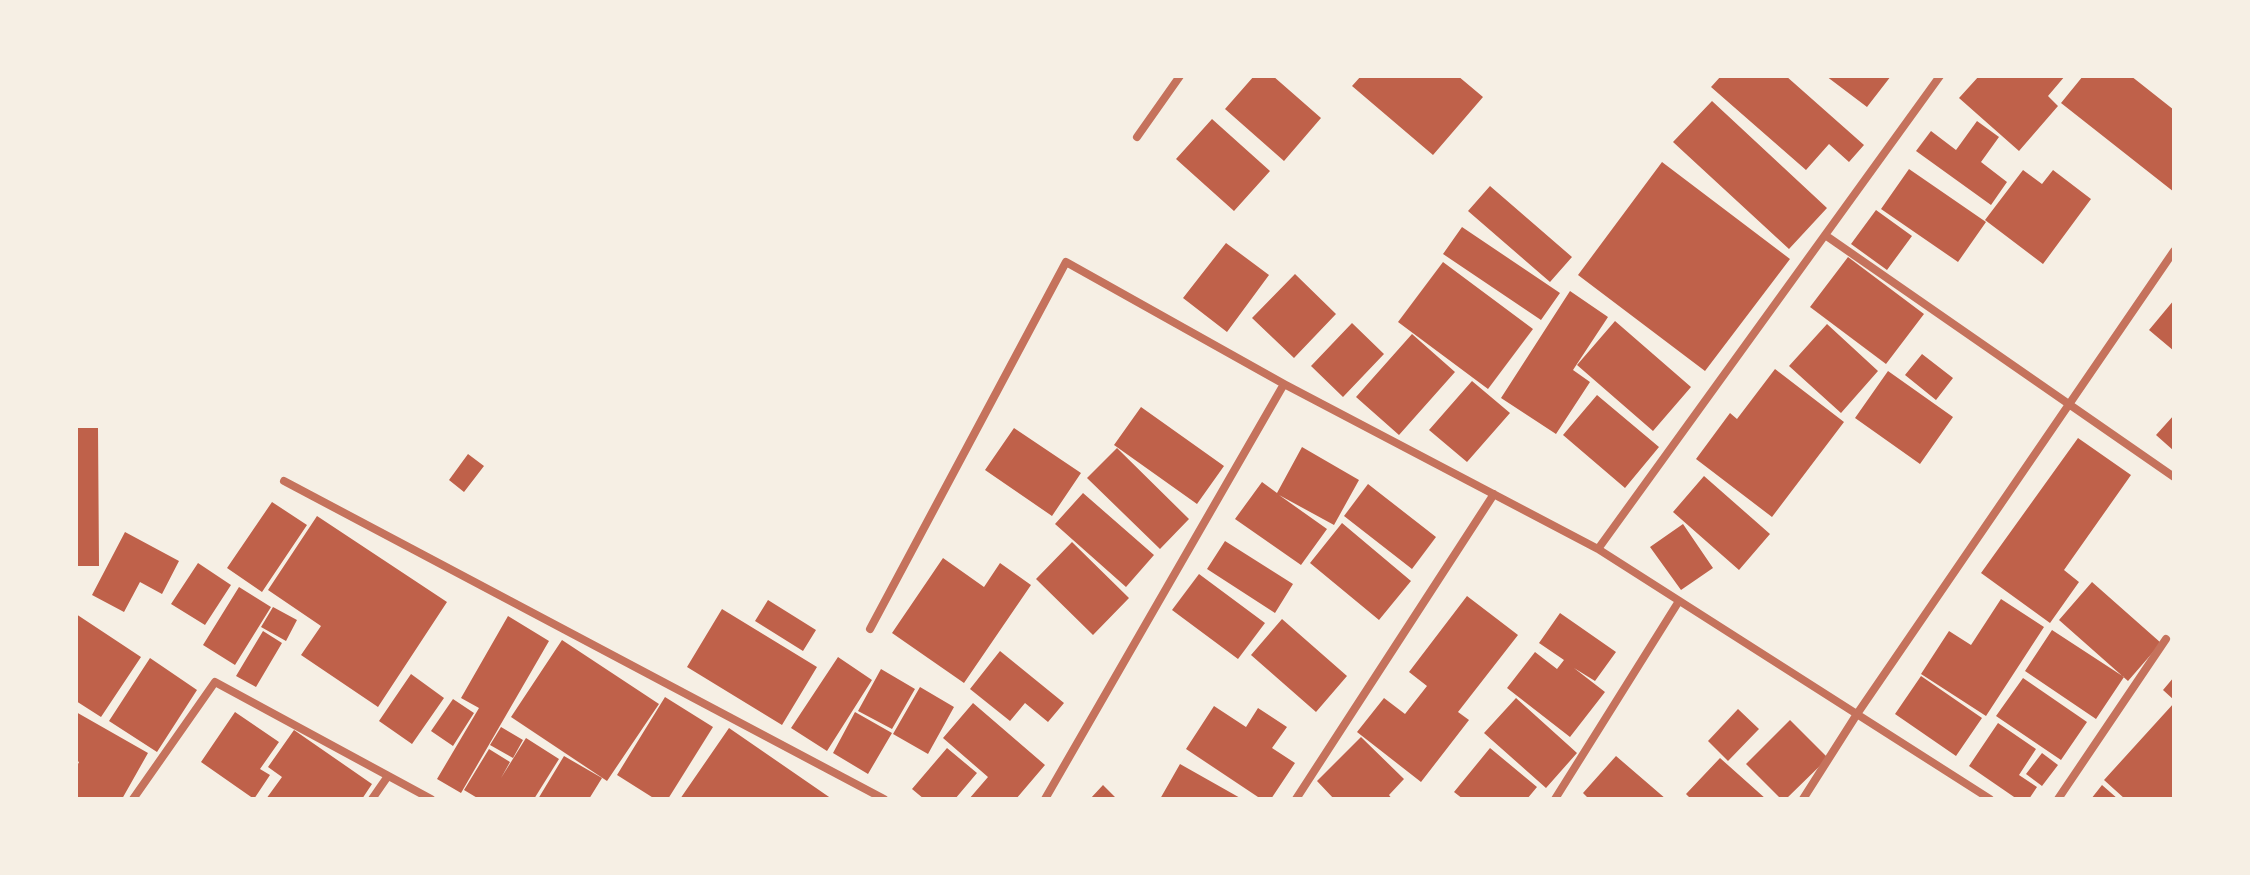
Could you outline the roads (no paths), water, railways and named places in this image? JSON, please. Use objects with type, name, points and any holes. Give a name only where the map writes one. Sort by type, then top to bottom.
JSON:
[{"type":"street","points":[[1137,137],[1180,76]]},
{"type":"street","points":[[1598,549],[1940,76]]},
{"type":"street","points":[[1825,235],[2174,477]]},
{"type":"street","points":[[1803,799],[1857,714],[2174,251]]},
{"type":"street","points":[[870,629],[1066,262],[1284,384],[1598,549],[1990,799]]},
{"type":"street","points":[[1045,799],[1284,384]]},
{"type":"street","points":[[284,481],[884,799]]},
{"type":"street","points":[[1296,799],[1494,494]]},
{"type":"street","points":[[1555,799],[1679,601]]},
{"type":"street","points":[[2058,799],[2166,639]]},
{"type":"street","points":[[133,799],[215,682],[431,799]]},
{"type":"street","points":[[372,799],[388,776]]}]
